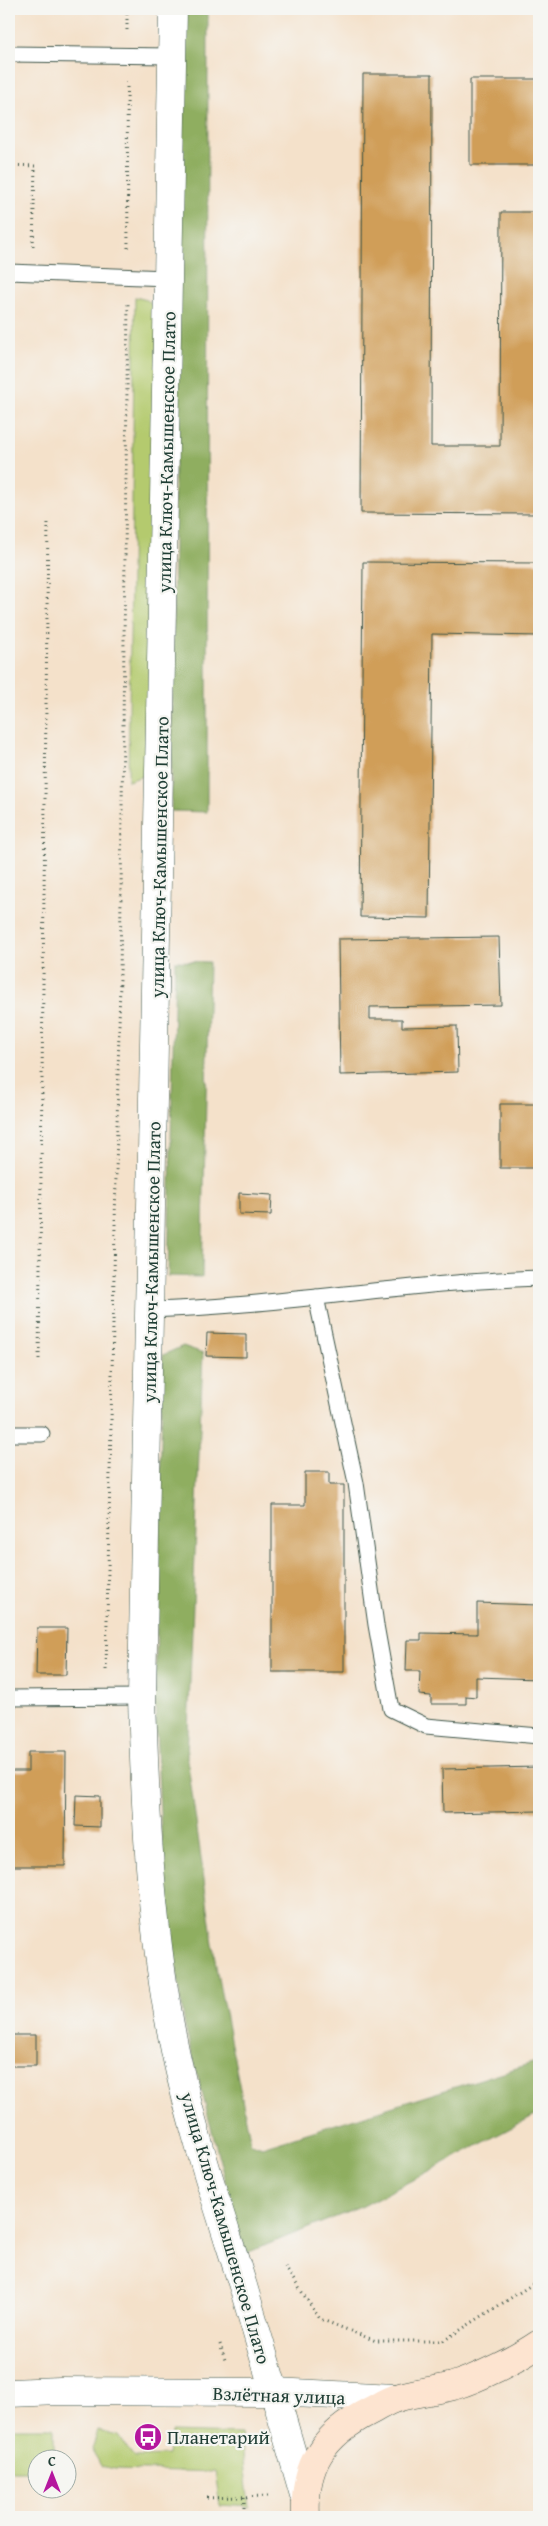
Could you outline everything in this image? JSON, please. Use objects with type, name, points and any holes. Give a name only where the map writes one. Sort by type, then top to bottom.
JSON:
[{"type":"main road","name":"Взлётная улица","points":[[395,2398],[454,2385],[523,2355],[539,2344]]},
{"type":"main road","points":[[305,2506],[310,2468],[329,2440],[354,2419],[395,2398]]},
{"type":"street","name":"улица Ключ-Камышенское Плато","points":[[173,9],[142,1697],[151,1882],[170,2025],[209,2183],[274,2392],[305,2506]]},
{"type":"street","name":"Взлётная улица","points":[[9,2393],[60,2391],[274,2392],[395,2398]]},
{"type":"lane","points":[[9,54],[171,56]]},
{"type":"lane","points":[[9,272],[168,278]]},
{"type":"lane","points":[[149,1310],[208,1308],[471,1280],[539,1278]]},
{"type":"lane","points":[[316,1297],[356,1483],[376,1625],[392,1709],[426,1726],[539,1736]]},
{"type":"lane","points":[[9,1434],[42,1434]]},
{"type":"lane","points":[[9,1698],[142,1697]]},
{"type":"path","points":[[127,9],[128,253]]},
{"type":"path","points":[[9,165],[35,166],[33,273]]},
{"type":"path","points":[[106,1697],[105,1626],[120,979],[128,293]]},
{"type":"path","points":[[39,1359],[48,519]]},
{"type":"path","points":[[285,2267],[320,2319],[376,2341],[443,2341],[539,2280]]},
{"type":"path","points":[[207,2498],[268,2496]]},
{"type":"path","points":[[244,2497],[244,2517]]},
{"type":"green space","points":[[180,9],[208,9],[207,812],[171,811]]},
{"type":"green space","points":[[135,297],[147,300],[158,309],[149,774],[128,781]]},
{"type":"green space","points":[[175,961],[209,962],[202,1277],[168,1276]]},
{"type":"green space","points":[[183,1346],[203,1353],[187,1757],[217,1973],[251,2144],[262,2147],[539,2061],[539,2113],[363,2206],[244,2254],[185,2027],[163,1875],[155,1706],[163,1355]]},
{"type":"green space","points":[[9,2428],[54,2428],[54,2448],[28,2448],[28,2471],[9,2471]]},
{"type":"green space","points":[[98,2431],[118,2435],[134,2457],[168,2456],[171,2432],[241,2434],[249,2507],[220,2505],[215,2472],[115,2469],[101,2466],[92,2449]]},
{"type":"building","points":[[363,74],[432,74],[431,446],[500,446],[501,212],[539,212],[539,514],[361,513]]},
{"type":"building","points":[[470,79],[539,79],[539,165],[470,165]]},
{"type":"building","points":[[363,562],[539,563],[539,636],[432,634],[429,918],[360,917]]},
{"type":"building","points":[[499,937],[501,1005],[370,1007],[370,1019],[402,1019],[402,1027],[457,1026],[458,1072],[340,1075],[338,939]]},
{"type":"building","points":[[500,1104],[539,1104],[539,1168],[500,1168]]},
{"type":"building","points":[[239,1193],[272,1195],[271,1215],[239,1214]]},
{"type":"building","points":[[207,1333],[246,1334],[246,1357],[206,1356]]},
{"type":"building","points":[[305,1472],[329,1472],[329,1485],[344,1485],[344,1672],[272,1672],[272,1505],[305,1505]]},
{"type":"building","points":[[477,1603],[539,1605],[539,1679],[476,1677],[476,1697],[466,1696],[466,1704],[431,1704],[431,1696],[419,1695],[420,1671],[406,1671],[407,1640],[421,1640],[421,1633],[477,1634]]},
{"type":"building","points":[[37,1628],[67,1628],[66,1675],[36,1675]]},
{"type":"building","points":[[28,1752],[66,1752],[65,1866],[9,1866],[9,1771],[28,1771]]},
{"type":"building","points":[[539,1767],[539,1811],[443,1813],[442,1769]]},
{"type":"building","points":[[76,1795],[100,1796],[100,1827],[75,1826]]},
{"type":"building","points":[[539,2028],[539,2048],[538,2049],[535,2029]]},
{"type":"building","points":[[9,2035],[36,2035],[36,2066],[9,2066]]},
{"type":"place","name":"Планетарий","points":[[148,2437]]}]
